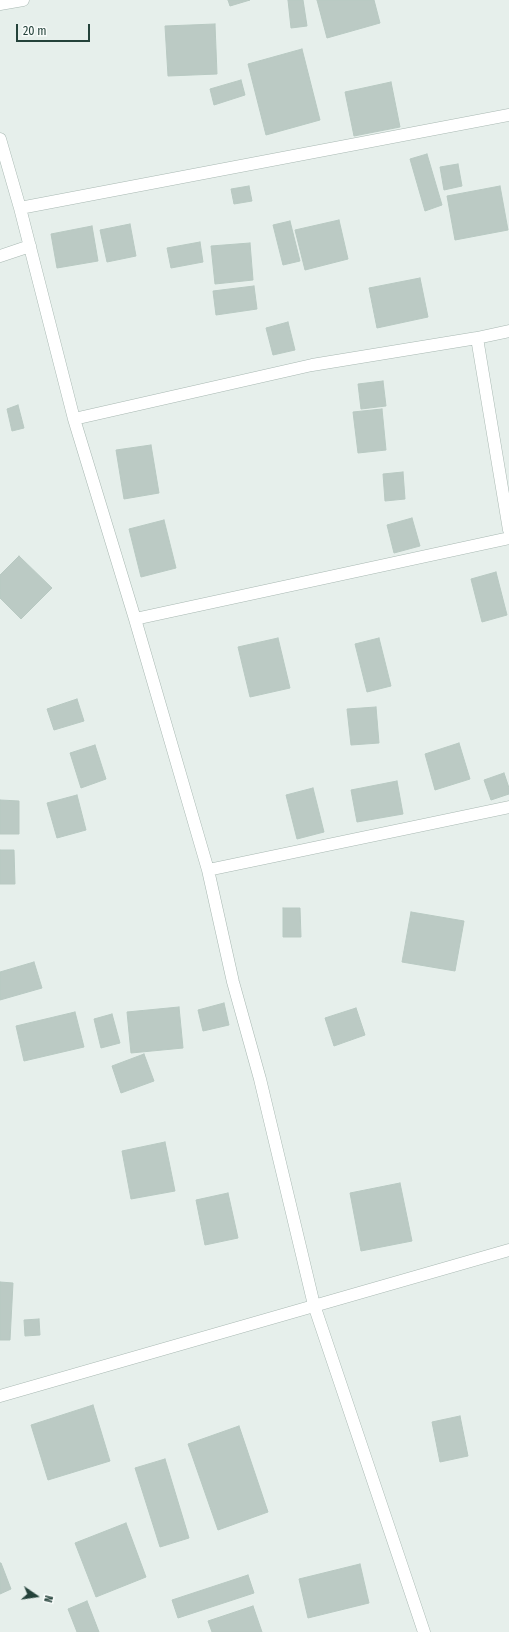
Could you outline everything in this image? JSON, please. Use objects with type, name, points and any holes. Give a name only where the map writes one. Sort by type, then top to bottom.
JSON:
[{"type":"street","points":[[0,4],[23,0]]},
{"type":"street","points":[[20,208],[509,115]]},
{"type":"street","points":[[0,139],[20,208],[74,419],[135,619],[208,870],[233,982],[260,1079],[314,1305],[424,1632]]},
{"type":"street","points":[[0,256],[30,246]]},
{"type":"street","points":[[74,419],[312,365],[509,332]]},
{"type":"street","points":[[477,338],[509,530]]},
{"type":"street","points":[[135,619],[509,538]]},
{"type":"street","points":[[208,870],[509,807]]},
{"type":"street","points":[[0,1396],[509,1250]]},
{"type":"building","points":[[228,0],[250,0],[230,6]]},
{"type":"building","points":[[288,0],[303,0],[307,26],[291,28]]},
{"type":"building","points":[[317,0],[374,0],[380,23],[327,38]]},
{"type":"building","points":[[215,24],[217,74],[168,76],[165,26]]},
{"type":"building","points":[[302,49],[320,120],[266,135],[248,64]]},
{"type":"building","points":[[241,80],[245,95],[214,105],[210,89]]},
{"type":"building","points":[[391,82],[400,127],[354,136],[345,92]]},
{"type":"building","points":[[427,154],[442,205],[425,211],[410,159]]},
{"type":"building","points":[[458,164],[462,186],[444,190],[440,167]]},
{"type":"building","points":[[249,186],[252,201],[234,204],[231,189]]},
{"type":"building","points":[[500,186],[508,230],[455,240],[447,196]]},
{"type":"building","points":[[339,220],[348,259],[305,270],[295,230]]},
{"type":"building","points":[[290,221],[300,261],[283,265],[273,225]]},
{"type":"building","points":[[130,224],[136,256],[107,262],[100,230]]},
{"type":"building","points":[[92,226],[98,261],[57,268],[51,234]]},
{"type":"building","points":[[200,242],[203,262],[171,268],[167,248]]},
{"type":"building","points":[[250,243],[253,280],[215,284],[211,246]]},
{"type":"building","points":[[420,278],[428,317],[377,328],[369,288]]},
{"type":"building","points":[[254,286],[257,309],[216,315],[213,291]]},
{"type":"building","points":[[288,322],[295,350],[273,355],[266,328]]},
{"type":"building","points":[[383,381],[386,406],[361,409],[358,384]]},
{"type":"building","points":[[18,405],[24,428],[12,431],[7,409]]},
{"type":"building","points":[[382,409],[386,450],[358,453],[353,412]]},
{"type":"building","points":[[151,445],[159,493],[124,499],[116,450]]},
{"type":"building","points":[[403,472],[405,499],[385,501],[383,474]]},
{"type":"building","points":[[412,518],[420,546],[394,553],[387,525]]},
{"type":"building","points":[[164,520],[176,568],[141,577],[129,529]]},
{"type":"building","points":[[19,556],[52,588],[21,619],[0,598],[0,575]]},
{"type":"building","points":[[496,572],[507,615],[482,622],[471,579]]},
{"type":"building","points":[[278,638],[290,688],[250,697],[238,647]]},
{"type":"building","points":[[379,638],[391,686],[367,692],[355,644]]},
{"type":"building","points":[[77,699],[84,721],[54,730],[47,709]]},
{"type":"building","points":[[376,707],[379,743],[351,745],[347,709]]},
{"type":"building","points":[[459,743],[470,779],[435,790],[425,754]]},
{"type":"building","points":[[95,745],[106,779],[81,788],[70,753]]},
{"type":"building","points":[[504,773],[509,788],[509,794],[491,800],[484,780]]},
{"type":"building","points":[[397,781],[403,814],[357,822],[351,790]]},
{"type":"building","points":[[313,788],[324,832],[297,839],[286,795]]},
{"type":"building","points":[[77,795],[86,830],[57,838],[47,803]]},
{"type":"building","points":[[0,800],[19,801],[19,834],[0,834]]},
{"type":"building","points":[[0,850],[14,850],[15,884],[0,884]]},
{"type":"building","points":[[283,908],[300,908],[301,937],[283,937]]},
{"type":"building","points":[[411,912],[464,921],[455,971],[402,962]]},
{"type":"building","points":[[34,962],[42,988],[0,1000],[0,972]]},
{"type":"building","points":[[224,1003],[229,1025],[203,1031],[198,1010]]},
{"type":"building","points":[[179,1007],[183,1048],[131,1053],[127,1012]]},
{"type":"building","points":[[356,1008],[365,1035],[334,1046],[325,1018]]},
{"type":"building","points":[[75,1012],[84,1047],[24,1061],[16,1026]]},
{"type":"building","points":[[112,1014],[120,1043],[101,1048],[94,1019]]},
{"type":"building","points":[[144,1054],[154,1081],[121,1093],[112,1066]]},
{"type":"building","points":[[165,1142],[175,1191],[131,1199],[122,1151]]},
{"type":"building","points":[[400,1183],[412,1241],[361,1251],[350,1193]]},
{"type":"building","points":[[228,1193],[238,1238],[205,1245],[196,1200]]},
{"type":"building","points":[[0,1282],[13,1283],[10,1340],[0,1340]]},
{"type":"building","points":[[39,1319],[40,1335],[25,1336],[24,1320]]},
{"type":"building","points":[[93,1405],[110,1461],[48,1480],[31,1425]]},
{"type":"building","points":[[460,1416],[468,1456],[440,1462],[432,1422]]},
{"type":"building","points":[[239,1426],[268,1512],[218,1530],[188,1444]]},
{"type":"building","points":[[165,1459],[189,1538],[160,1547],[135,1468]]},
{"type":"building","points":[[126,1523],[146,1577],[96,1597],[75,1543]]},
{"type":"building","points":[[0,1563],[11,1589],[0,1594]]},
{"type":"building","points":[[360,1564],[369,1603],[308,1618],[299,1579]]},
{"type":"building","points":[[248,1575],[254,1593],[178,1618],[172,1600]]},
{"type":"building","points":[[87,1601],[99,1632],[77,1632],[68,1609]]},
{"type":"building","points":[[253,1606],[262,1632],[212,1632],[208,1621]]}]
